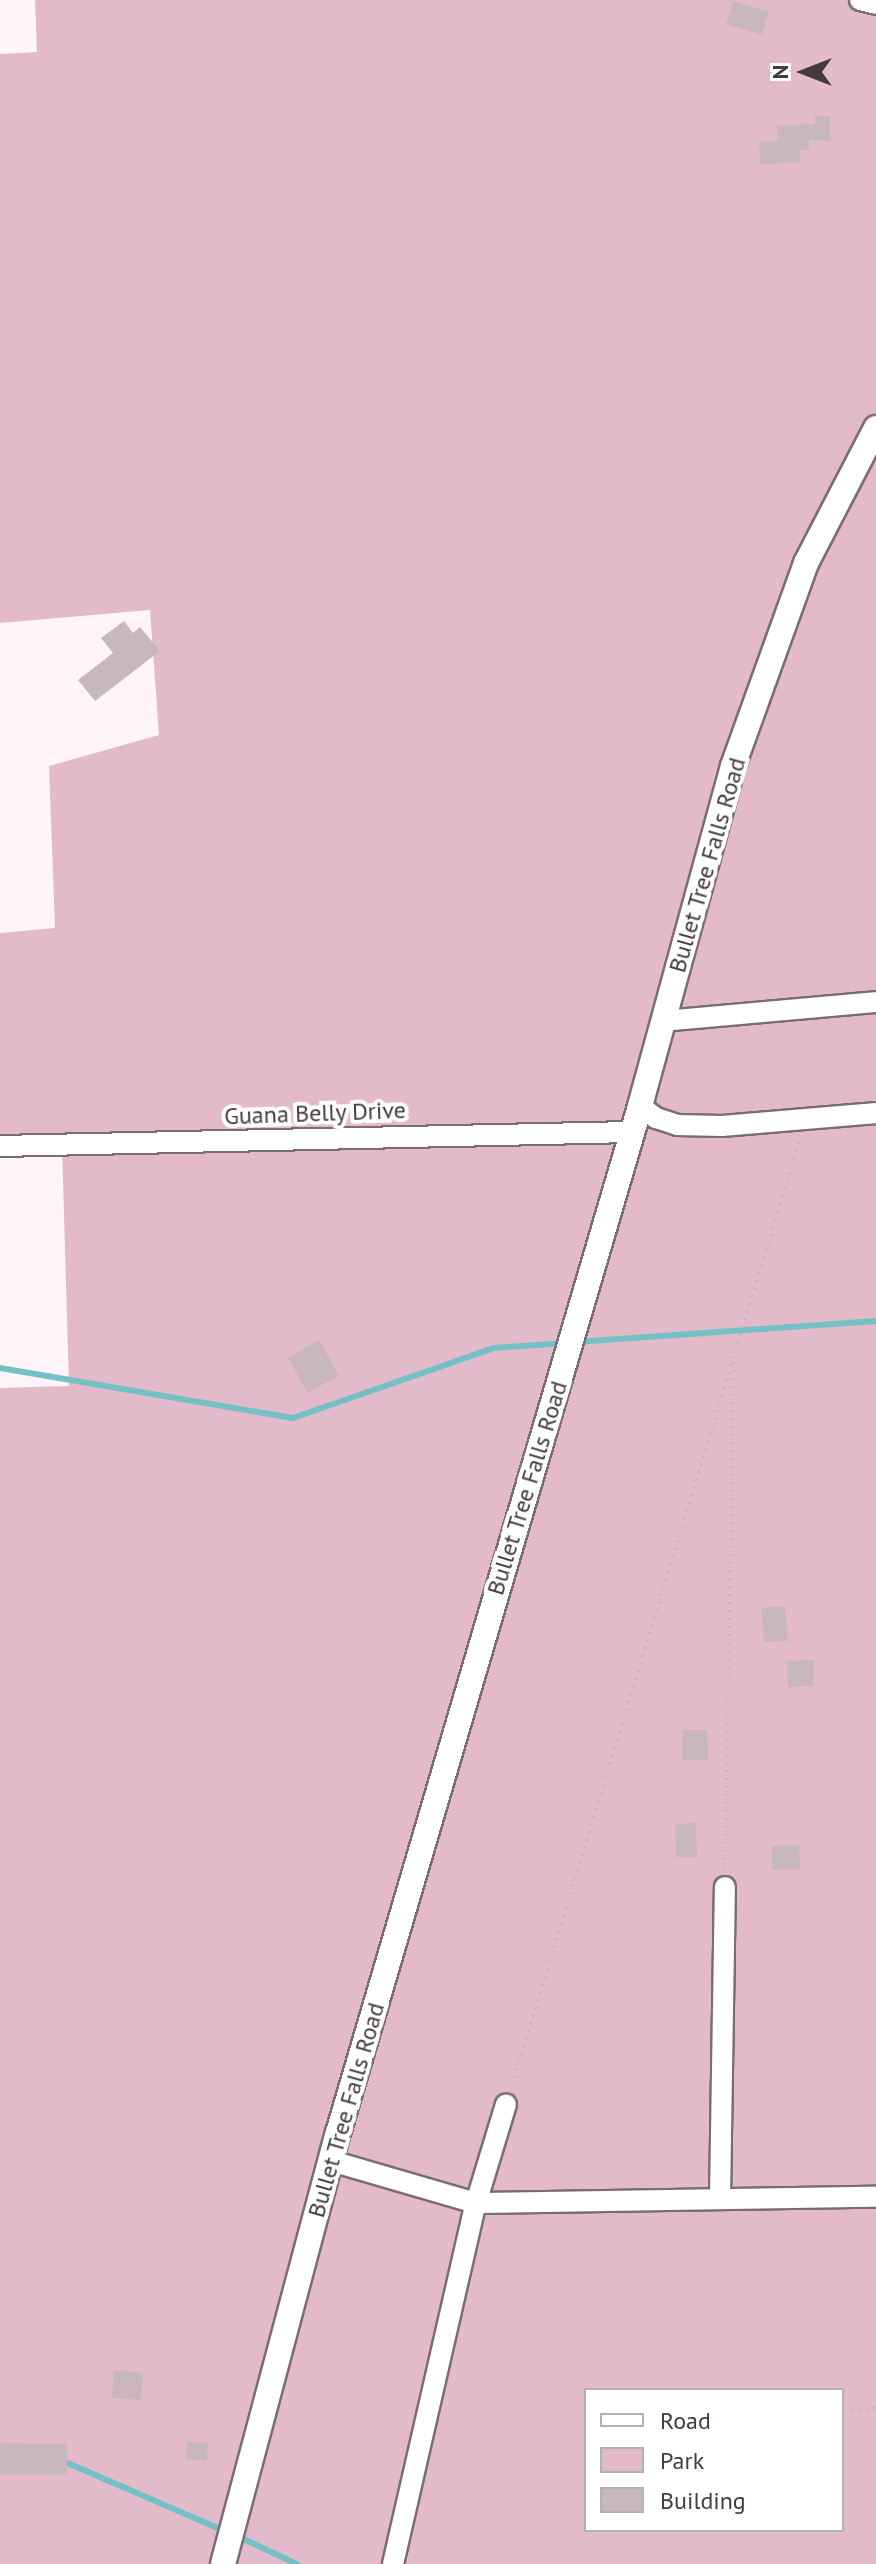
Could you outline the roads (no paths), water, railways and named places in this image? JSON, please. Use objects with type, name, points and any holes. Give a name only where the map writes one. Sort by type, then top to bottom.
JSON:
[{"type":"main road","name":"Bullet Tree Falls Road","points":[[223,2564],[331,2161],[640,1106],[733,766],[806,563],[876,428]]},
{"type":"street","points":[[860,0],[876,4]]},
{"type":"street","points":[[663,1021],[876,1002]]},
{"type":"street","points":[[640,1106],[656,1118],[677,1125],[722,1126],[876,1113]]},
{"type":"street","name":"Guana Belly Drive","points":[[0,1146],[632,1132]]},
{"type":"street","points":[[720,2199],[725,1887]]},
{"type":"street","points":[[393,2564],[476,2203],[506,2104]]},
{"type":"street","points":[[331,2161],[476,2203],[876,2197]]},
{"type":"waterway","points":[[576,1342],[876,1321]]},
{"type":"waterway","points":[[0,1368],[293,1418],[494,1348],[565,1343]]},
{"type":"waterway","points":[[63,2461],[225,2531]]},
{"type":"waterway","points":[[235,2535],[297,2564]]}]
